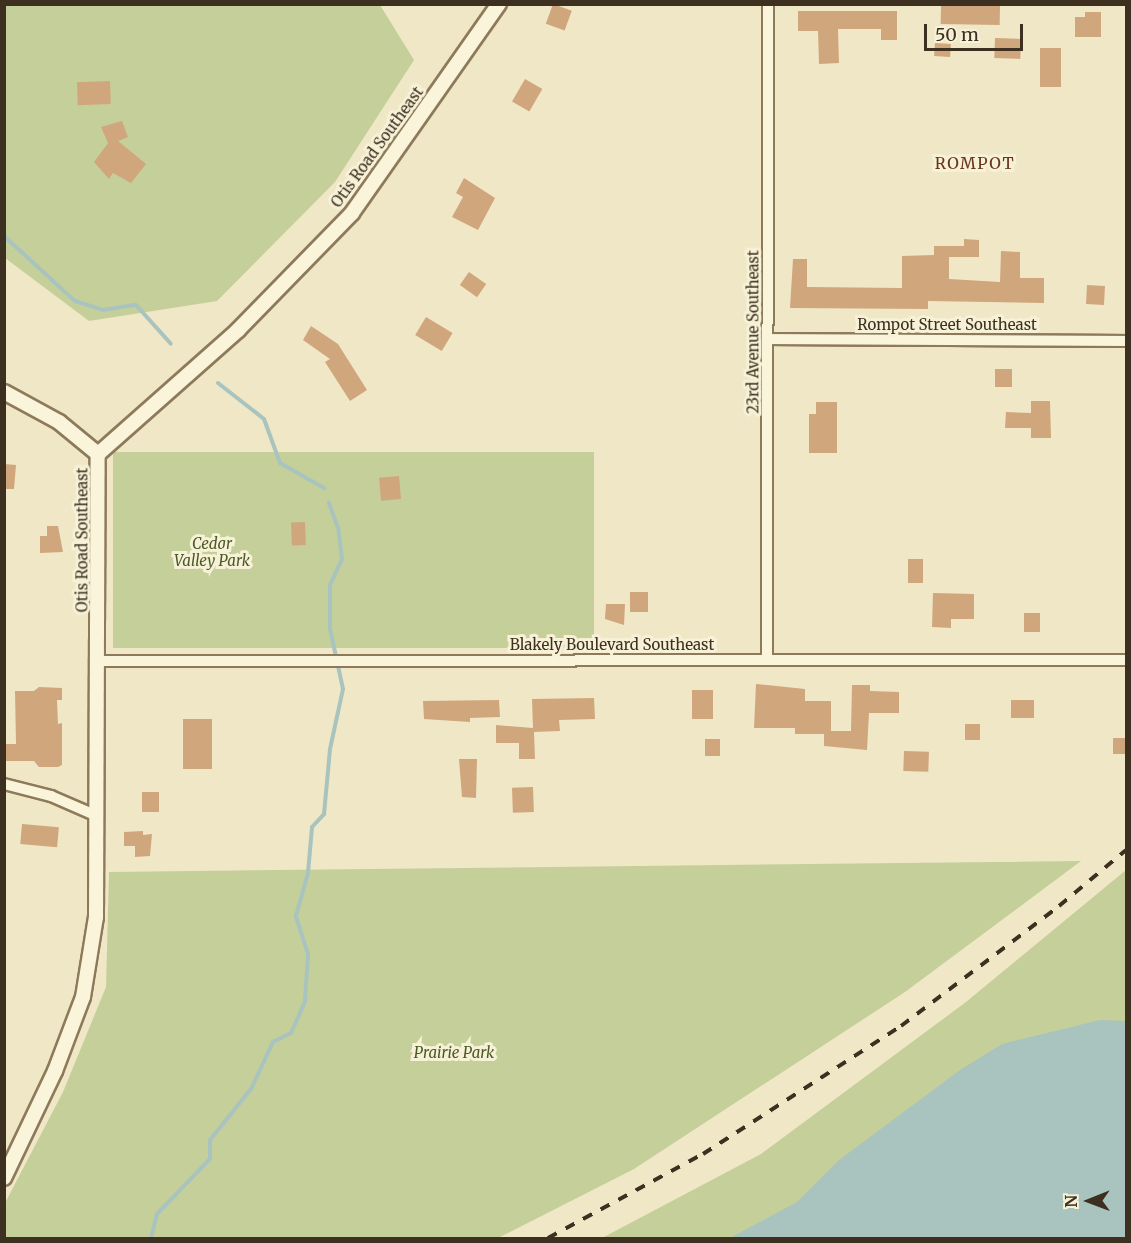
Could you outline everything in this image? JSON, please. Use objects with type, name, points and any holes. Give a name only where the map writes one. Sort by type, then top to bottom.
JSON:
[{"type":"street","name":"Otis Road Southeast","points":[[4,1178],[55,1071],[83,998],[96,917],[99,661],[98,454],[238,330],[352,213],[499,4]]},
{"type":"street","name":"23rd Avenue Southeast","points":[[767,659],[768,4]]},
{"type":"street","name":"Rompot Street Southeast","points":[[768,339],[1126,341]]},
{"type":"street","points":[[4,392],[59,422],[98,454]]},
{"type":"street","name":"Blakely Boulevard Southeast","points":[[99,661],[1126,660]]},
{"type":"street","points":[[4,784],[51,796],[97,816]]},
{"type":"green space","points":[[4,5],[380,5],[414,60],[335,182],[217,301],[89,321],[5,258]]},
{"type":"green space","name":"Cedar Valley Park","points":[[113,452],[594,452],[594,648],[113,648]]},
{"type":"green space","name":"Prairie Park","points":[[1081,861],[905,992],[634,1169],[498,1238],[5,1238],[5,1203],[63,1092],[106,987],[109,872]]},
{"type":"green space","points":[[1126,870],[1126,1238],[602,1238],[761,1154],[966,1002]]},
{"type":"water","points":[[1100,1020],[1126,1021],[1126,1238],[730,1238],[797,1202],[839,1160],[960,1070],[1002,1044]]},
{"type":"building","points":[[553,4],[572,11],[565,31],[546,24]]},
{"type":"building","points":[[941,5],[1000,6],[1000,25],[941,24]]},
{"type":"building","points":[[798,11],[897,11],[897,40],[881,40],[881,29],[838,29],[839,63],[819,64],[818,31],[798,31]]},
{"type":"building","points":[[1085,12],[1101,12],[1101,37],[1075,37],[1075,17],[1085,17]]},
{"type":"building","points":[[995,38],[1021,39],[1020,59],[994,58]]},
{"type":"building","points":[[935,43],[951,44],[950,57],[934,56]]},
{"type":"building","points":[[1040,48],[1061,48],[1061,87],[1040,87]]},
{"type":"building","points":[[525,79],[542,89],[529,112],[512,102]]},
{"type":"building","points":[[110,81],[111,104],[78,105],[77,82]]},
{"type":"building","points":[[122,121],[128,137],[118,141],[146,164],[131,183],[113,173],[109,179],[94,162],[108,143],[101,127]]},
{"type":"building","points":[[464,178],[495,198],[478,230],[452,217],[463,197],[456,193]]},
{"type":"building","points":[[964,239],[979,240],[979,257],[949,257],[949,279],[1000,282],[1001,251],[1020,252],[1020,278],[1044,278],[1044,303],[928,301],[928,309],[790,308],[793,259],[807,259],[807,287],[902,288],[902,256],[934,255],[934,246],[964,246]]},
{"type":"building","points":[[469,272],[486,284],[477,297],[460,285]]},
{"type":"building","points":[[1087,285],[1105,286],[1104,305],[1086,304]]},
{"type":"building","points":[[426,317],[453,333],[442,351],[415,335]]},
{"type":"building","points":[[311,326],[338,344],[367,390],[350,401],[325,362],[330,359],[303,340]]},
{"type":"building","points":[[995,369],[1012,369],[1012,387],[995,387]]},
{"type":"building","points":[[1031,401],[1050,401],[1051,438],[1031,438],[1031,428],[1005,428],[1006,412],[1031,413]]},
{"type":"building","points":[[816,402],[837,402],[837,453],[809,453],[809,414],[816,414]]},
{"type":"building","points":[[4,464],[16,465],[14,489],[4,489]]},
{"type":"building","points":[[399,476],[401,499],[381,501],[379,478]]},
{"type":"building","points":[[291,522],[305,522],[306,545],[292,545]]},
{"type":"building","points":[[47,526],[58,526],[63,552],[40,553],[40,536],[47,536]]},
{"type":"building","points":[[908,559],[923,559],[923,583],[908,583]]},
{"type":"building","points":[[630,592],[648,592],[648,612],[630,612]]},
{"type":"building","points":[[933,593],[974,594],[974,619],[951,619],[951,628],[932,627]]},
{"type":"building","points":[[606,604],[625,604],[624,625],[605,619]]},
{"type":"building","points":[[1024,613],[1040,613],[1040,632],[1024,632]]},
{"type":"building","points":[[756,684],[805,689],[805,701],[831,701],[831,731],[851,731],[852,685],[870,685],[870,691],[899,692],[899,713],[869,713],[867,750],[824,746],[824,734],[795,734],[795,728],[754,728]]},
{"type":"building","points":[[39,687],[62,688],[62,700],[57,700],[58,724],[62,723],[62,765],[58,767],[39,767],[34,761],[4,761],[4,744],[16,744],[15,691],[34,691]]},
{"type":"building","points":[[692,690],[713,690],[713,719],[692,719]]},
{"type":"building","points":[[594,698],[595,719],[559,720],[560,731],[534,732],[535,759],[519,759],[519,743],[496,743],[496,725],[533,728],[532,699]]},
{"type":"building","points":[[499,700],[500,717],[470,718],[470,722],[424,719],[423,701]]},
{"type":"building","points":[[1011,700],[1034,700],[1034,718],[1011,718]]},
{"type":"building","points":[[183,719],[212,719],[212,769],[183,769]]},
{"type":"building","points":[[965,724],[980,724],[980,740],[965,740]]},
{"type":"building","points":[[1113,738],[1126,738],[1126,754],[1113,754]]},
{"type":"building","points":[[705,739],[720,739],[720,756],[705,756]]},
{"type":"building","points":[[904,751],[929,752],[928,772],[903,771]]},
{"type":"building","points":[[459,759],[477,759],[476,798],[462,797]]},
{"type":"building","points":[[533,787],[534,812],[513,813],[512,788]]},
{"type":"building","points":[[142,792],[159,792],[159,812],[142,812]]},
{"type":"building","points":[[22,824],[59,827],[57,847],[20,844]]},
{"type":"building","points":[[143,831],[143,835],[152,834],[150,856],[135,857],[135,846],[124,846],[124,832]]},
{"type":"waterway","points":[[4,236],[75,301],[103,310],[136,305],[171,344]]},
{"type":"waterway","points":[[218,383],[264,419],[280,463],[324,488]]},
{"type":"waterway","points":[[151,1238],[157,1214],[210,1159],[210,1140],[251,1089],[273,1042],[291,1033],[305,1001],[308,954],[296,916],[308,873],[312,827],[324,814],[330,749],[343,689],[330,629],[330,585],[342,559],[338,528],[329,503]]},
{"type":"railway","points":[[548,1238],[703,1154],[901,1026],[1059,906],[1126,850]]},
{"type":"district","name":"ROMPOT","points":[[975,163]]}]
